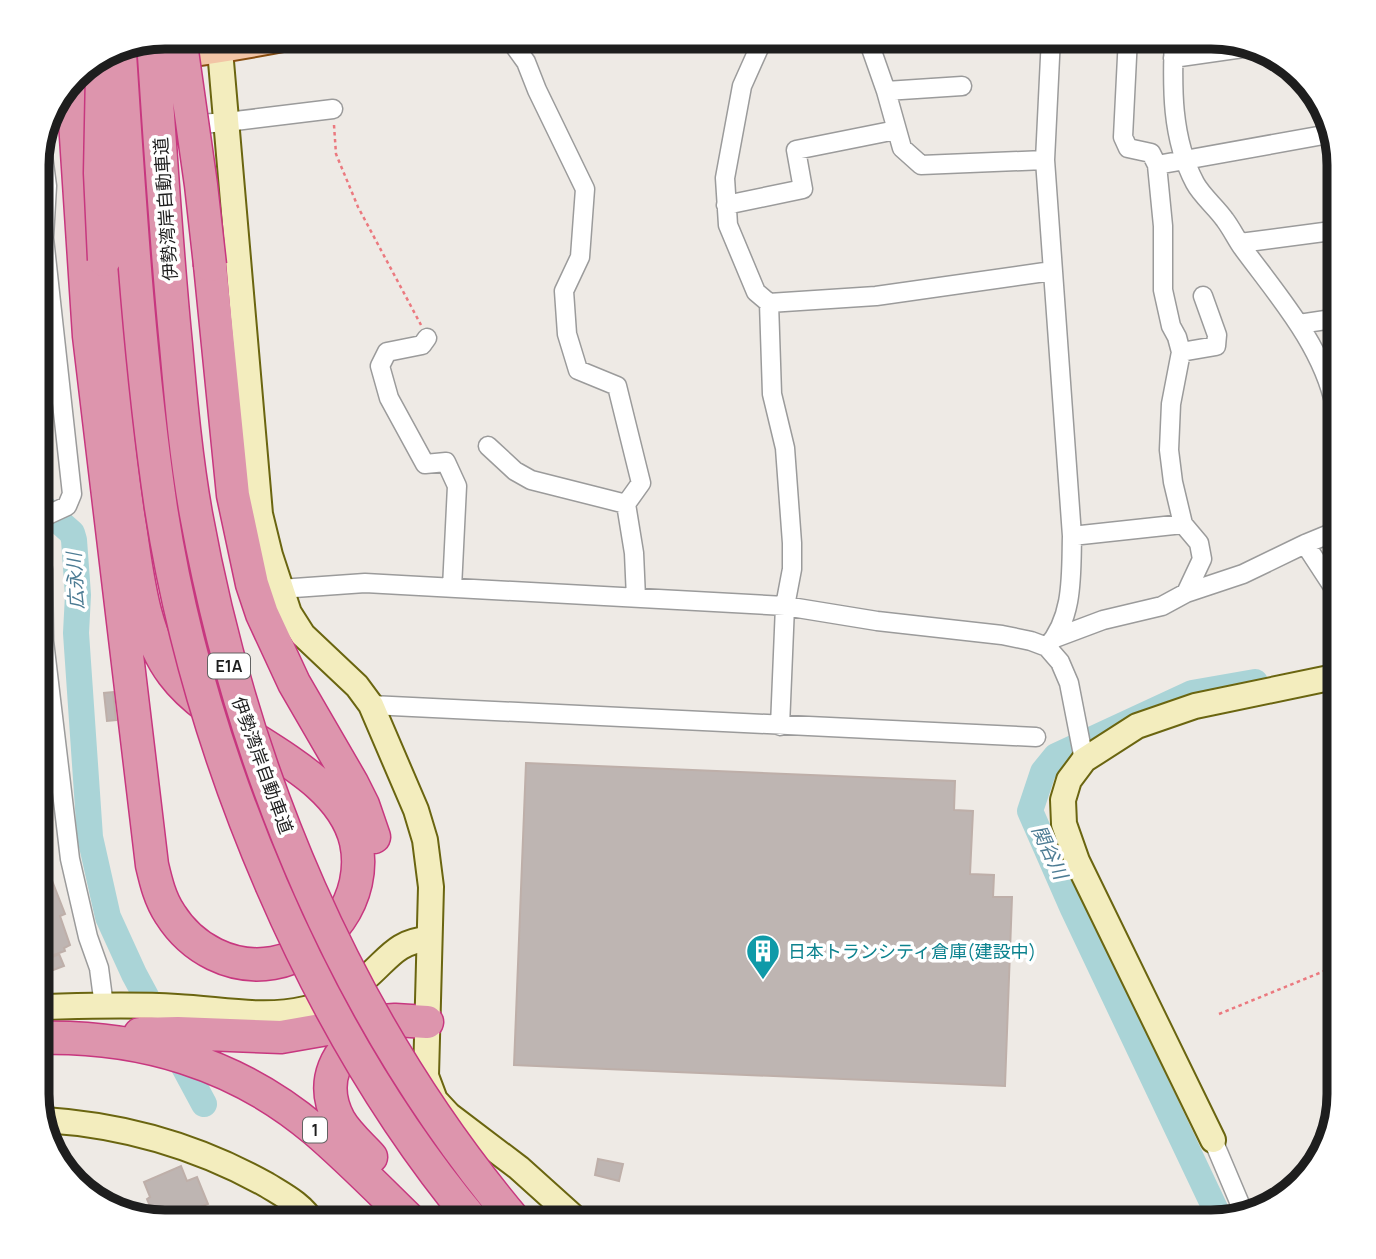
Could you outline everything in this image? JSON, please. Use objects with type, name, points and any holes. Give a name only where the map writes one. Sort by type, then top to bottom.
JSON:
[{"type":"highway","points":[[57,124],[55,185],[131,821],[138,866],[148,903],[158,923],[181,951],[212,971],[234,978],[255,980],[296,975],[330,958],[355,933],[372,900],[377,865],[376,846],[363,805],[352,783],[277,648],[262,614],[244,554],[233,495],[201,185],[182,49]]},
{"type":"highway","name":"伊勢湾岸自動車道","points":[[154,50],[183,419],[195,512],[231,676],[253,747],[283,824],[311,894],[343,960],[418,1088],[507,1210]]},
{"type":"highway","name":"伊勢湾岸自動車道","points":[[120,59],[132,232],[150,419],[162,510],[178,597],[198,680],[252,836],[314,974],[375,1084],[412,1140],[465,1210]]},
{"type":"highway","points":[[71,97],[89,336],[152,865],[159,891],[169,912],[195,943],[230,961],[270,964],[289,960],[311,949],[326,937],[349,904],[356,883],[356,842],[348,821],[336,803],[305,772],[226,721],[183,686],[171,672],[155,640],[142,593],[117,432],[102,223],[100,70]]},
{"type":"highway","name":"1","points":[[202,1056],[281,1037],[367,1022],[427,1022]]},
{"type":"highway","points":[[421,1210],[341,1122],[331,1099],[331,1086],[337,1060],[345,1047],[357,1037],[385,1025],[427,1022]]},
{"type":"highway","name":"1","points":[[49,1038],[154,1042],[202,1056],[288,1108],[343,1155],[400,1210]]},
{"type":"highway","points":[[154,1042],[202,1056],[305,1133],[371,1210]]},
{"type":"main road","points":[[116,61],[137,60],[191,49]]},
{"type":"street","points":[[221,49],[257,489],[260,514],[280,589],[289,613],[303,635],[357,686],[371,705],[416,810],[425,841],[431,887],[426,1076],[435,1100],[449,1115],[519,1168],[566,1210]]},
{"type":"street","points":[[517,49],[526,62],[585,189],[580,257],[564,291],[567,334],[578,370],[617,386],[641,484],[626,504],[634,553],[636,598]]},
{"type":"street","points":[[759,49],[742,86],[725,178],[728,226],[757,292],[769,303],[772,394],[785,448],[792,569],[785,606],[780,726]]},
{"type":"street","points":[[871,49],[902,148],[921,165],[1045,160]]},
{"type":"street","points":[[1050,49],[1045,160],[1072,536],[1069,598],[1062,625],[1051,643]]},
{"type":"street","points":[[1127,49],[1123,137],[1128,148],[1151,153],[1157,165],[1163,226],[1163,290],[1171,326],[1181,352],[1171,404],[1169,450],[1183,524],[1199,543],[1202,559],[1186,593]]},
{"type":"street","points":[[1173,49],[1173,109],[1185,160],[1196,186],[1218,209],[1299,324],[1327,377]]},
{"type":"street","points":[[1173,58],[1227,50]]},
{"type":"street","points":[[886,91],[962,86]]},
{"type":"street","points":[[97,132],[227,122],[333,109]]},
{"type":"street","points":[[726,205],[803,189],[796,149],[896,130]]},
{"type":"street","points":[[1157,165],[1323,135]]},
{"type":"street","points":[[49,166],[55,185],[49,213]]},
{"type":"street","points":[[1240,243],[1327,232]]},
{"type":"street","points":[[769,303],[876,296],[1052,271]]},
{"type":"street","points":[[49,283],[72,494],[66,506],[49,514]]},
{"type":"street","points":[[1181,352],[1216,346],[1217,335],[1203,296]]},
{"type":"street","points":[[1299,324],[1327,320]]},
{"type":"street","points":[[427,338],[422,345],[387,352],[380,366],[388,398],[425,464],[446,462],[457,486],[452,588]]},
{"type":"street","points":[[488,446],[515,471],[531,480],[626,504]]},
{"type":"street","points":[[1072,536],[1183,524]]},
{"type":"street","points":[[280,589],[365,583],[785,606],[877,621],[1051,643],[1103,621],[1163,606],[1186,593],[1243,574],[1327,535]]},
{"type":"street","points":[[1305,544],[1327,578]]},
{"type":"street","points":[[1051,643],[1069,683],[1082,748],[1063,800],[1064,824],[1077,861],[1213,1140],[1241,1206]]},
{"type":"street","points":[[1082,748],[1195,706],[1327,678]]},
{"type":"street","points":[[49,682],[70,859],[88,937],[99,968],[104,1006]]},
{"type":"street","points":[[371,705],[1036,737]]},
{"type":"street","points":[[49,1007],[175,1007],[255,1013],[308,1009],[353,987],[403,945],[414,940],[429,939]]},
{"type":"street","points":[[52,1121],[129,1132],[191,1150],[247,1174],[304,1210]]},
{"type":"path","points":[[333,109],[336,154],[340,164],[358,207],[427,338]]},
{"type":"path","points":[[1220,1014],[1327,970]]},
{"type":"building","points":[[113,692],[116,720],[107,721],[104,693]]},
{"type":"building","name":"日本トランシティ倉庫(建設中)","points":[[526,763],[955,781],[954,810],[973,811],[970,874],[994,875],[993,897],[1012,897],[1005,1086],[514,1065]]},
{"type":"building","points":[[51,878],[65,914],[60,916],[70,945],[64,948],[65,951],[51,956],[49,951]]},
{"type":"building","points":[[59,954],[64,966],[49,972],[49,958]]},
{"type":"building","points":[[598,1159],[623,1164],[619,1181],[595,1175]]},
{"type":"building","points":[[181,1166],[187,1181],[197,1177],[208,1204],[193,1210],[148,1208],[150,1206],[147,1199],[150,1197],[144,1182]]},
{"type":"waterway","name":"広永川","points":[[49,513],[72,533],[74,540],[78,595],[76,633],[90,837],[108,917],[134,974],[204,1104]]},
{"type":"waterway","name":"関谷川","points":[[1216,1210],[1073,909],[1030,811],[1043,772],[1056,756],[1192,693],[1255,682]]},
{"type":"place","name":"日本トランシティ倉庫(建設中)","points":[[763,981]]}]
